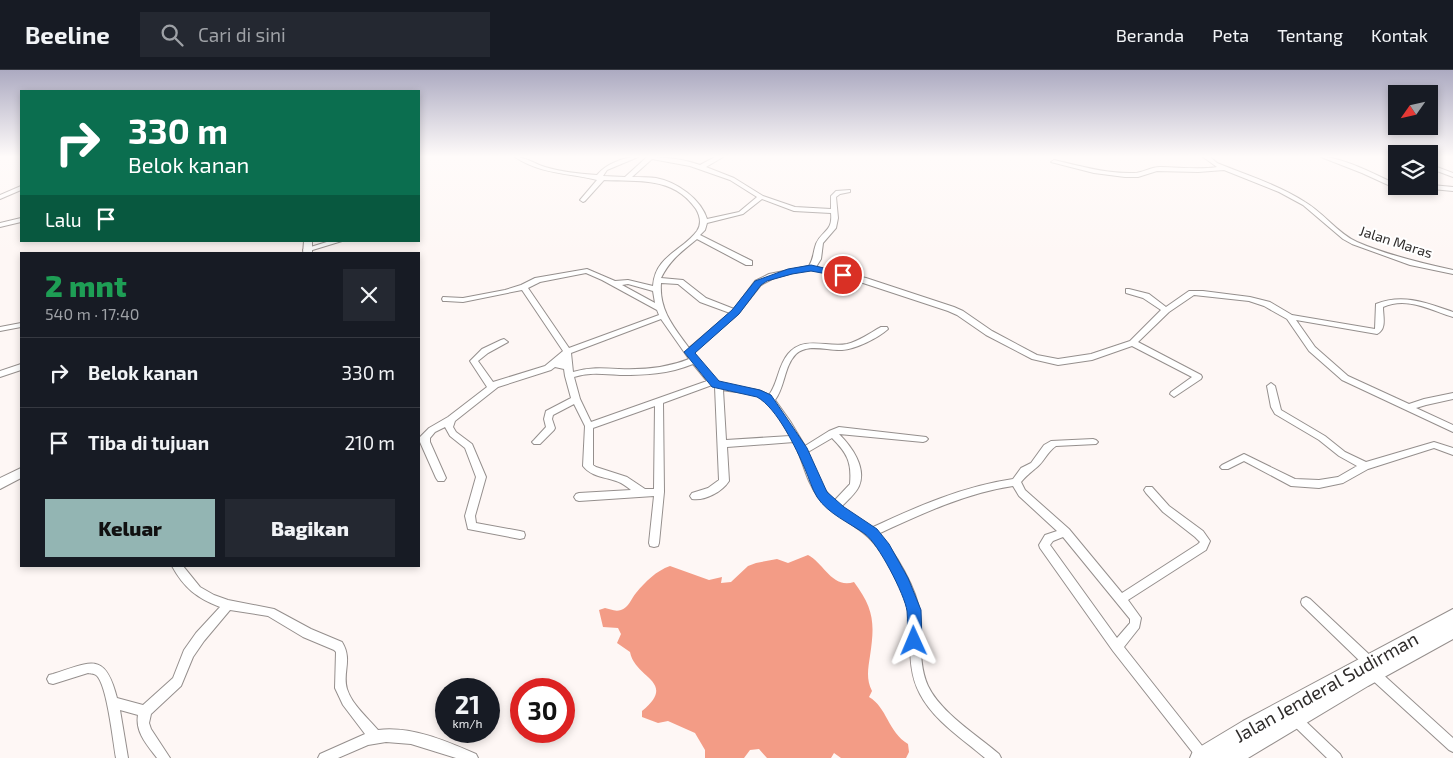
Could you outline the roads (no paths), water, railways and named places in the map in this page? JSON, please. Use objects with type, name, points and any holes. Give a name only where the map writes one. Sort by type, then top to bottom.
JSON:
[{"type":"highway","name":"Jalan Jenderal Sudirman","points":[[1393,657],[1453,617]]},
{"type":"highway","name":"Jalan Jenderal Sudirman","points":[[1201,757],[1393,657],[1453,630]]},
{"type":"highway","name":"Jalan Jenderal Sudirman","points":[[1229,758],[1296,720],[1372,668]]},
{"type":"main road","points":[[0,484],[20,473]]},
{"type":"street","points":[[0,196],[18,189]]},
{"type":"street","points":[[582,200],[591,189]]},
{"type":"street","points":[[661,312],[656,285],[667,261],[678,249],[702,230],[704,222],[697,208],[686,196],[676,189]]},
{"type":"street","points":[[749,189],[762,197],[794,209],[833,212]]},
{"type":"street","name":"Jalan Maras","points":[[1274,189],[1305,204],[1345,238],[1354,243],[1413,262],[1453,272]]},
{"type":"street","points":[[811,268],[817,259],[820,243],[833,228],[833,197],[838,192],[848,191]]},
{"type":"street","points":[[704,222],[741,213],[762,197]]},
{"type":"street","points":[[0,225],[20,220]]},
{"type":"street","points":[[696,236],[749,263]]},
{"type":"street","points":[[307,248],[334,242]]},
{"type":"street","points":[[554,364],[568,372],[590,369],[628,372],[672,369],[692,356],[735,312],[758,283],[764,279],[791,271],[811,268],[863,280],[951,309],[990,333],[1036,357],[1058,362],[1077,360],[1113,351],[1132,343],[1166,310],[1190,294],[1197,292],[1250,299],[1267,304],[1290,317],[1377,332],[1380,328],[1379,306],[1392,300],[1427,306],[1453,316]]},
{"type":"street","points":[[446,299],[463,300],[524,287],[538,280],[583,272],[594,273],[614,283],[661,312],[692,356],[716,384],[724,476],[722,485],[696,496]]},
{"type":"street","points":[[614,283],[628,282],[656,285],[683,283],[703,300],[735,312]]},
{"type":"street","points":[[524,287],[567,352],[568,372],[576,399],[589,426],[588,465],[590,468],[624,480],[643,493]]},
{"type":"street","points":[[1130,291],[1146,296],[1166,310]]},
{"type":"street","points":[[441,478],[425,442],[425,437],[432,430],[451,419],[494,386],[515,377],[548,368],[567,352],[661,312]]},
{"type":"street","points":[[1290,317],[1312,349],[1337,372],[1352,382],[1453,428]]},
{"type":"street","points":[[0,329],[20,325]]},
{"type":"street","points":[[770,400],[778,391],[790,358],[798,349],[809,346],[849,346],[884,329]]},
{"type":"street","points":[[494,386],[489,385],[474,361],[485,351],[504,342]]},
{"type":"street","points":[[1132,343],[1198,376],[1195,381],[1174,394]]},
{"type":"street","points":[[0,374],[20,367]]},
{"type":"street","points":[[589,426],[659,400],[716,384],[760,394],[770,400],[803,451],[822,495],[835,507],[872,532],[893,564],[914,610],[914,653],[918,677],[924,690],[936,707],[995,758]]},
{"type":"street","points":[[1271,386],[1275,408],[1278,412],[1322,438],[1342,454],[1365,466]]},
{"type":"street","points":[[1408,408],[1424,402],[1453,396]]},
{"type":"street","points":[[537,442],[551,428],[548,419],[549,413],[576,399]]},
{"type":"street","points":[[654,543],[659,492],[659,400]]},
{"type":"street","points":[[451,419],[449,427],[454,434],[469,446],[481,476],[480,486],[470,516],[472,526],[520,535]]},
{"type":"street","points":[[803,451],[839,430],[923,439]]},
{"type":"street","points":[[832,433],[851,452],[856,464],[855,485],[835,507]]},
{"type":"street","points":[[722,444],[795,439]]},
{"type":"street","points":[[872,532],[924,508],[995,485],[1016,482],[1024,471],[1034,465],[1047,447],[1054,443],[1093,442]]},
{"type":"street","points":[[1225,467],[1240,458],[1247,458],[1294,483],[1319,484],[1340,480],[1365,466],[1434,445],[1453,452]]},
{"type":"street","points":[[1016,482],[1022,492],[1065,532],[1136,618],[1135,625],[1117,647]]},
{"type":"street","points":[[1121,600],[1202,547],[1205,541],[1199,534],[1166,509],[1149,490]]},
{"type":"street","points":[[579,498],[659,492]]},
{"type":"street","points":[[1065,532],[1049,538],[1044,545],[1117,647],[1201,757]]},
{"type":"street","points":[[178,567],[196,590],[228,605],[270,612],[307,633],[338,646],[343,656],[340,677],[343,694],[375,737]]},
{"type":"street","points":[[1306,602],[1453,746]]},
{"type":"street","points":[[164,758],[146,732],[143,723],[145,711],[177,682],[188,654],[200,636],[228,605]]},
{"type":"street","points":[[53,679],[88,668],[102,673],[108,688],[122,758]]},
{"type":"street","points":[[111,702],[145,711]]},
{"type":"street","points":[[1296,720],[1336,758]]},
{"type":"street","points":[[324,758],[375,737],[401,737],[428,741],[472,758]]}]
